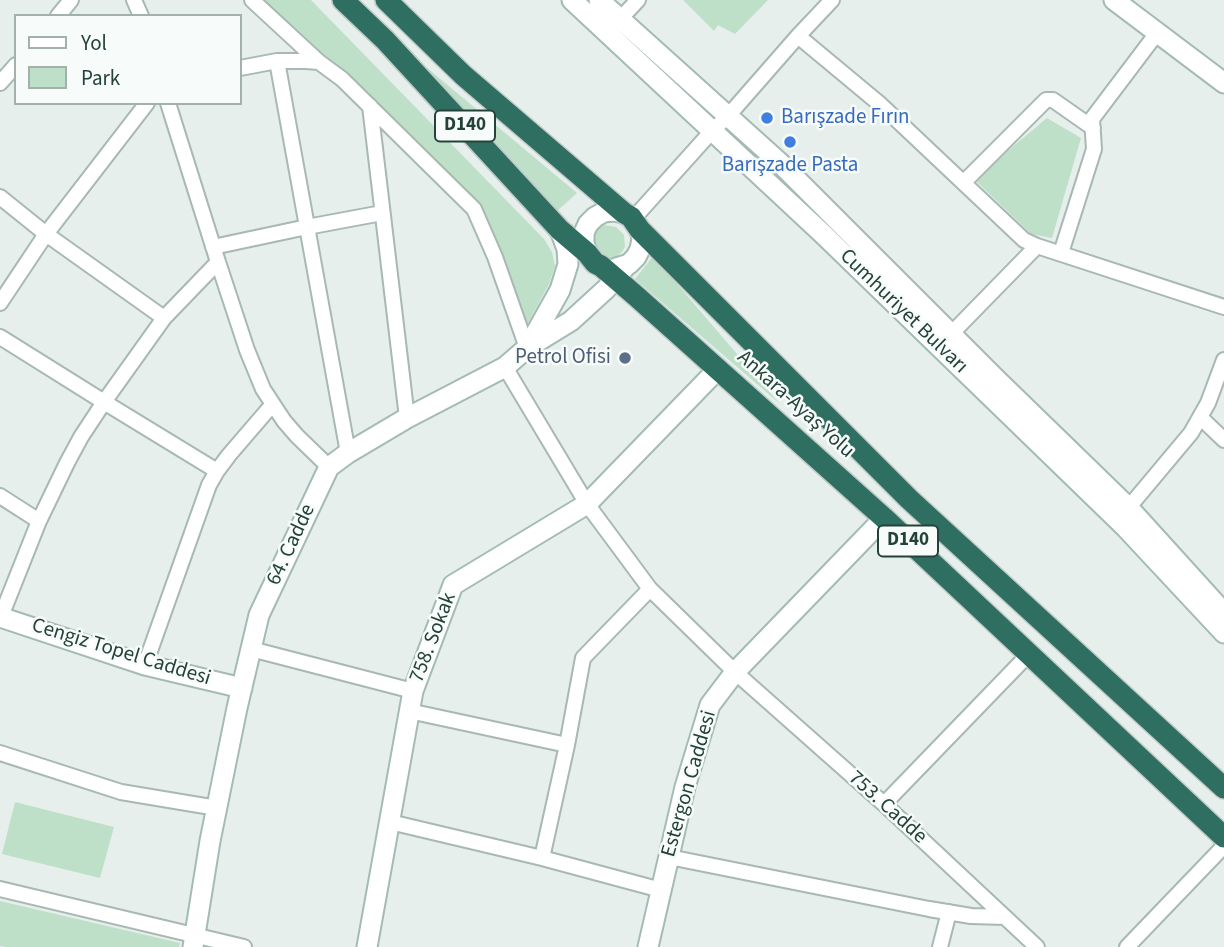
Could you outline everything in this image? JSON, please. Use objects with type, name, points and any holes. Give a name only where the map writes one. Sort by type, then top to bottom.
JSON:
[{"type":"highway","name":"Ankara-Ayaş Yolu","points":[[343,0],[385,40],[560,230],[884,518],[1224,837]]},
{"type":"highway","name":"Ankara-Ayaş Yolu","points":[[386,0],[463,75],[632,221],[909,499],[1224,789]]},
{"type":"main road","name":"Cumhuriyet Bulvarı","points":[[572,0],[1123,514],[1224,613]]},
{"type":"main road","name":"Cumhuriyet Bulvarı","points":[[599,0],[779,162],[951,334],[1123,514],[1224,633]]},
{"type":"main road","points":[[1117,1],[1224,83]]},
{"type":"main road","points":[[527,348],[560,290],[596,263],[636,257],[642,239],[632,221],[614,211],[595,216],[588,224],[584,233],[596,263]]},
{"type":"main road","name":"64. Cadde","points":[[194,941],[210,841],[259,615],[329,467],[407,418],[505,367],[527,348],[570,321],[596,263]]},
{"type":"main road","name":"758. Sokak","points":[[367,947],[411,701],[453,585],[587,504],[718,369]]},
{"type":"main road","name":"Estergon Caddesi","points":[[648,947],[685,787],[710,705],[735,671],[884,518]]},
{"type":"main road","name":"Cengiz Topel Caddesi","points":[[0,617],[145,665],[242,688]]},
{"type":"street","points":[[60,14],[71,0]]},
{"type":"street","points":[[252,0],[342,79],[474,209],[495,257],[527,348]]},
{"type":"street","points":[[620,19],[638,0]]},
{"type":"street","points":[[632,221],[832,0]]},
{"type":"street","points":[[1061,254],[1094,149],[1092,119],[1157,33]]},
{"type":"street","points":[[798,36],[881,105],[1024,240],[1224,307]]},
{"type":"street","points":[[242,68],[277,61],[320,62]]},
{"type":"street","points":[[277,61],[348,453]]},
{"type":"street","points":[[0,83],[14,67]]},
{"type":"street","points":[[964,182],[1046,100],[1053,100],[1093,128]]},
{"type":"street","points":[[0,303],[46,234],[145,105]]},
{"type":"street","points":[[169,105],[255,372],[272,405],[297,436],[329,467]]},
{"type":"street","points":[[370,106],[407,418]]},
{"type":"street","points":[[0,197],[46,234],[164,318]]},
{"type":"street","points":[[213,247],[382,213]]},
{"type":"street","points":[[951,334],[1037,246]]},
{"type":"street","points":[[0,617],[39,521],[67,463],[104,402],[164,318],[218,262]]},
{"type":"street","points":[[0,337],[216,471]]},
{"type":"street","points":[[1123,514],[1191,433],[1208,403],[1224,360]]},
{"type":"street","name":"753. Cadde","points":[[505,367],[587,504],[650,589],[735,671],[884,804],[1037,947]]},
{"type":"street","points":[[145,665],[201,504],[216,471],[272,405]]},
{"type":"street","points":[[1200,416],[1224,440]]},
{"type":"street","points":[[0,496],[39,521]]},
{"type":"street","points":[[542,858],[583,658],[650,589]]},
{"type":"street","points":[[251,649],[411,701],[567,745]]},
{"type":"street","points":[[884,804],[1029,654]]},
{"type":"street","points":[[0,753],[121,792],[217,808]]},
{"type":"street","points":[[390,822],[661,890]]},
{"type":"street","points":[[1127,947],[1224,846]]},
{"type":"street","points":[[669,857],[948,912],[1005,917]]},
{"type":"street","points":[[0,889],[194,941],[244,947]]},
{"type":"street","points":[[940,947],[948,912]]},
{"type":"green space","points":[[263,0],[311,0],[544,239],[552,252],[555,266],[549,284],[527,325],[488,224],[475,203],[368,97]]},
{"type":"green space","points":[[683,0],[768,0],[735,34],[718,25],[714,31]]},
{"type":"green space","points":[[426,67],[577,193],[556,212]]},
{"type":"green space","points":[[1047,118],[1081,138],[1052,238],[1031,234],[974,179]]},
{"type":"green space","points":[[604,225],[616,227],[624,235],[625,247],[613,259],[597,256],[591,236]]},
{"type":"green space","points":[[653,256],[779,403],[635,279]]},
{"type":"green space","points":[[15,802],[114,827],[100,878],[2,854]]},
{"type":"green space","points":[[0,901],[180,943],[179,947],[0,946]]},
{"type":"place","name":"Barışzade Fırın","points":[[767,118]]},
{"type":"place","name":"Barışzade Pasta","points":[[790,142]]},
{"type":"place","name":"Petrol Ofisi","points":[[625,358]]}]
